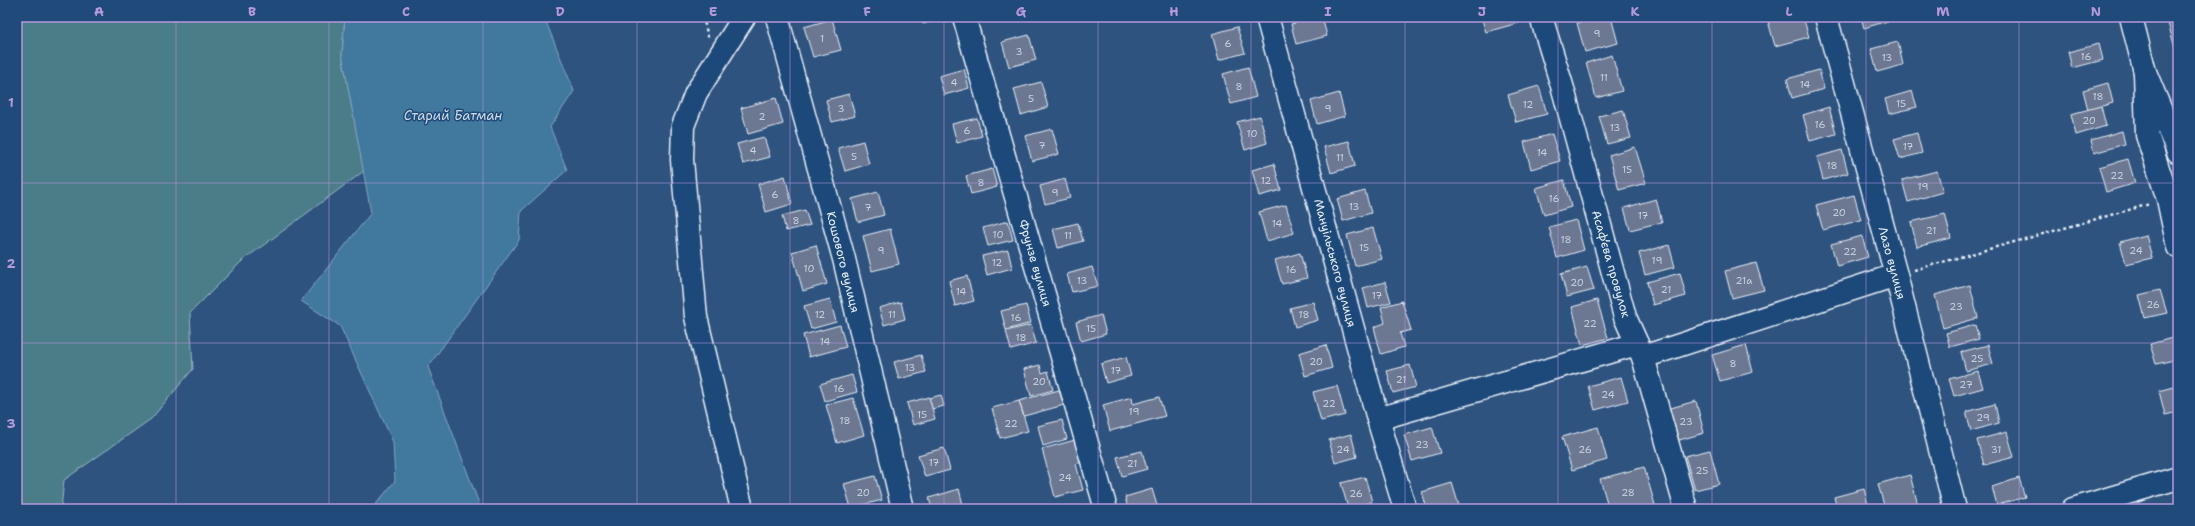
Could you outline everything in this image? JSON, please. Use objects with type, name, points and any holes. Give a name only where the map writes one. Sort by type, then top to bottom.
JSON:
[{"type":"street","points":[[742,509],[696,317],[682,160],[683,126],[696,93],[744,17]]},
{"type":"street","name":"Кошового вулиця","points":[[776,17],[844,259],[903,509]]},
{"type":"street","name":"Фрунзе вулиця","points":[[964,17],[1106,509]]},
{"type":"street","name":"Мануільського вулиця","points":[[1267,17],[1378,419],[1405,509]]},
{"type":"street","name":"Асаф’єва провулок","points":[[1541,17],[1563,89],[1625,317],[1640,350],[1686,509]]},
{"type":"street","name":"Лазо вулиця","points":[[1826,17],[1896,275],[1955,509]]},
{"type":"street","points":[[2130,17],[2145,72],[2178,152]]},
{"type":"street","points":[[2145,72],[2147,135],[2173,198],[2178,247]]},
{"type":"street","points":[[1378,419],[1640,350],[1896,275]]},
{"type":"street","points":[[2073,509],[2178,478]]},
{"type":"path","points":[[1896,275],[2173,198]]},
{"type":"green space","points":[[17,17],[345,17],[342,54],[364,171],[242,261],[190,313],[193,369],[151,419],[64,480],[61,509],[17,509]]},
{"type":"water","name":"Старий Батман","points":[[345,17],[544,17],[574,91],[550,127],[567,170],[521,211],[519,240],[428,367],[481,509],[372,509],[395,481],[393,442],[340,326],[301,301],[371,213],[342,54]]},
{"type":"building","points":[[921,17],[948,17],[923,24]]},
{"type":"building","points":[[1315,17],[1322,17],[1327,36],[1296,44],[1291,24]]},
{"type":"building","points":[[1481,17],[1521,17],[1522,22],[1486,32]]},
{"type":"building","points":[[1600,17],[1611,17],[1618,43],[1585,52],[1577,23]]},
{"type":"building","points":[[1783,17],[1803,17],[1809,37],[1775,46],[1768,21]]},
{"type":"building","points":[[1861,17],[1890,17],[1891,20],[1864,28]]},
{"type":"building","points":[[832,19],[841,50],[813,57],[804,27]]},
{"type":"building","points":[[2178,21],[2178,59],[2168,23]]},
{"type":"building","points":[[1237,27],[1245,53],[1219,60],[1212,34]]},
{"type":"building","points":[[1029,35],[1036,60],[1009,67],[1002,42]]},
{"type":"building","points":[[1898,42],[1903,65],[1877,72],[1871,49]]},
{"type":"building","points":[[2099,44],[2103,60],[2072,68],[2068,52]]},
{"type":"building","points":[[1612,55],[1622,91],[1596,98],[1586,63]]},
{"type":"building","points":[[1248,67],[1256,97],[1231,104],[1223,74]]},
{"type":"building","points":[[964,69],[969,88],[944,95],[939,76]]},
{"type":"building","points":[[1819,70],[1824,89],[1792,98],[1787,79]]},
{"type":"building","points":[[1041,82],[1048,107],[1021,115],[1014,89]]},
{"type":"building","points":[[2108,83],[2113,103],[2088,110],[2083,90]]},
{"type":"building","points":[[1539,86],[1547,114],[1516,122],[1508,95]]},
{"type":"building","points":[[1912,91],[1917,107],[1889,114],[1885,99]]},
{"type":"building","points":[[1339,93],[1345,116],[1317,124],[1311,101]]},
{"type":"building","points":[[849,94],[855,116],[832,122],[826,100]]},
{"type":"building","points":[[776,98],[783,124],[748,134],[741,108]]},
{"type":"building","points":[[2101,106],[2106,126],[2076,135],[2071,114]]},
{"type":"building","points":[[1829,107],[1836,134],[1810,141],[1803,115]]},
{"type":"building","points":[[1623,110],[1631,138],[1607,144],[1599,116]]},
{"type":"building","points":[[1260,116],[1267,143],[1245,150],[1237,122]]},
{"type":"building","points":[[977,118],[982,136],[957,143],[952,124]]},
{"type":"building","points":[[1052,129],[1059,154],[1032,161],[1025,136]]},
{"type":"building","points":[[2122,131],[2125,144],[2094,153],[2091,140]]},
{"type":"building","points":[[1917,133],[1922,153],[1900,159],[1894,139]]},
{"type":"building","points":[[1552,134],[1560,161],[1531,169],[1524,142]]},
{"type":"building","points":[[764,137],[770,157],[743,164],[737,144]]},
{"type":"building","points":[[863,141],[869,164],[845,171],[838,148]]},
{"type":"building","points":[[1349,141],[1355,166],[1331,173],[1324,147]]},
{"type":"building","points":[[1635,147],[1646,183],[1619,190],[1609,155]]},
{"type":"building","points":[[1842,150],[1848,173],[1823,180],[1817,157]]},
{"type":"building","points":[[2128,159],[2135,183],[2106,192],[2099,167]]},
{"type":"building","points":[[1274,164],[1281,190],[1259,196],[1252,170]]},
{"type":"building","points":[[992,169],[997,187],[971,194],[966,176]]},
{"type":"building","points":[[1937,171],[1943,192],[1908,202],[1902,180]]},
{"type":"building","points":[[785,176],[792,204],[766,212],[758,184]]},
{"type":"building","points":[[1065,179],[1070,198],[1045,204],[1040,186]]},
{"type":"building","points":[[1564,180],[1571,207],[1544,215],[1536,188]]},
{"type":"building","points":[[1365,191],[1371,213],[1343,221],[1337,199]]},
{"type":"building","points":[[878,192],[884,215],[858,222],[852,199]]},
{"type":"building","points":[[1854,195],[1861,220],[1823,230],[1816,205]]},
{"type":"building","points":[[1656,199],[1662,222],[1630,230],[1624,208]]},
{"type":"building","points":[[1286,205],[1294,233],[1267,241],[1259,212]]},
{"type":"building","points":[[805,210],[810,225],[786,231],[782,216]]},
{"type":"building","points":[[1945,214],[1951,238],[1917,247],[1911,222]]},
{"type":"building","points":[[1576,220],[1584,250],[1557,258],[1549,227]]},
{"type":"building","points":[[1008,221],[1013,240],[988,246],[983,228]]},
{"type":"building","points":[[1078,223],[1083,241],[1058,248],[1053,229]]},
{"type":"building","points":[[1373,228],[1382,259],[1355,266],[1347,235]]},
{"type":"building","points":[[890,229],[899,264],[872,271],[863,236]]},
{"type":"building","points":[[2146,235],[2152,258],[2126,264],[2120,242]]},
{"type":"building","points":[[1862,236],[1868,257],[1837,266],[1831,244]]},
{"type":"building","points":[[816,245],[827,284],[803,291],[792,252]]},
{"type":"building","points":[[1669,245],[1675,267],[1645,275],[1639,253]]},
{"type":"building","points":[[1008,250],[1012,268],[987,275],[982,256]]},
{"type":"building","points":[[1300,253],[1307,278],[1282,284],[1275,260]]},
{"type":"building","points":[[1756,263],[1764,290],[1732,298],[1725,271]]},
{"type":"building","points":[[1092,267],[1098,286],[1072,292],[1067,274]]},
{"type":"building","points":[[1587,267],[1594,290],[1567,297],[1561,274]]},
{"type":"building","points":[[1680,273],[1686,296],[1653,305],[1647,282]]},
{"type":"building","points":[[967,276],[974,301],[955,306],[949,281]]},
{"type":"building","points":[[1385,282],[1391,302],[1368,308],[1363,288]]},
{"type":"building","points":[[1970,285],[1978,318],[1943,328],[1935,295]]},
{"type":"building","points":[[2160,290],[2167,313],[2145,318],[2139,295]]},
{"type":"building","points":[[830,299],[836,322],[811,329],[804,306]]},
{"type":"building","points":[[1597,300],[1608,338],[1582,345],[1572,307]]},
{"type":"building","points":[[1402,301],[1411,330],[1400,333],[1404,347],[1381,354],[1374,327],[1385,323],[1381,307]]},
{"type":"building","points":[[901,302],[905,319],[884,325],[879,308]]},
{"type":"building","points":[[1313,302],[1318,320],[1295,327],[1290,308]]},
{"type":"building","points":[[1026,305],[1031,323],[1006,330],[1001,311]]},
{"type":"building","points":[[1101,315],[1106,334],[1081,341],[1076,322]]},
{"type":"building","points":[[840,325],[846,347],[809,357],[803,335]]},
{"type":"building","points":[[1031,325],[1036,343],[1011,350],[1006,331]]},
{"type":"building","points":[[1975,325],[1979,339],[1950,347],[1946,333]]},
{"type":"building","points":[[2176,337],[2178,359],[2156,364],[2150,344]]},
{"type":"building","points":[[1326,345],[1332,368],[1305,376],[1299,353]]},
{"type":"building","points":[[1746,345],[1753,372],[1720,381],[1712,355]]},
{"type":"building","points":[[1988,345],[1993,364],[1966,371],[1961,352]]},
{"type":"building","points":[[921,355],[926,372],[899,379],[894,362]]},
{"type":"building","points":[[1126,357],[1131,376],[1106,383],[1101,364]]},
{"type":"building","points":[[1040,365],[1042,373],[1048,371],[1053,390],[1031,396],[1024,369]]},
{"type":"building","points":[[1410,365],[1416,387],[1393,393],[1387,371]]},
{"type":"building","points":[[1978,371],[1983,388],[1954,396],[1949,379]]},
{"type":"building","points":[[852,375],[857,392],[825,401],[820,384]]},
{"type":"building","points":[[1621,377],[1628,401],[1595,410],[1588,386]]},
{"type":"building","points":[[1337,386],[1345,415],[1321,421],[1313,392]]},
{"type":"building","points":[[2178,386],[2178,412],[2165,415],[2159,391]]},
{"type":"building","points":[[1059,390],[1064,405],[1024,416],[1019,401]]},
{"type":"building","points":[[941,395],[944,406],[932,409],[929,398]]},
{"type":"building","points":[[929,397],[935,419],[913,425],[907,403]]},
{"type":"building","points":[[1132,397],[1133,404],[1159,397],[1165,416],[1110,431],[1103,405]]},
{"type":"building","points":[[853,398],[864,435],[837,443],[826,405]]},
{"type":"building","points":[[1019,401],[1028,431],[1000,438],[992,408]]},
{"type":"building","points":[[1696,401],[1704,433],[1676,441],[1667,409]]},
{"type":"building","points":[[1995,404],[1999,423],[1971,431],[1966,412]]},
{"type":"building","points":[[1062,420],[1067,439],[1043,446],[1038,426]]},
{"type":"building","points":[[1432,427],[1440,453],[1412,461],[1404,435]]},
{"type":"building","points":[[1598,427],[1607,460],[1572,470],[1562,437]]},
{"type":"building","points":[[2007,432],[2014,457],[1984,465],[1977,440]]},
{"type":"building","points":[[1351,434],[1357,457],[1335,463],[1329,440]]},
{"type":"building","points":[[1079,439],[1085,461],[1076,464],[1083,490],[1055,497],[1042,449]]},
{"type":"building","points":[[944,448],[950,470],[925,477],[918,455]]},
{"type":"building","points":[[1710,450],[1719,484],[1695,490],[1685,456]]},
{"type":"building","points":[[1142,451],[1147,469],[1122,476],[1117,457]]},
{"type":"building","points":[[1644,467],[1655,505],[1640,509],[1609,509],[1600,479]]},
{"type":"building","points":[[1910,475],[1919,509],[1885,509],[1878,484]]},
{"type":"building","points":[[875,476],[882,500],[851,508],[844,484]]},
{"type":"building","points":[[1365,477],[1372,502],[1348,508],[1341,483]]},
{"type":"building","points":[[2019,478],[2025,497],[1997,505],[1992,487]]},
{"type":"building","points":[[1452,483],[1460,509],[1427,509],[1422,492]]},
{"type":"building","points":[[959,489],[964,509],[932,509],[929,498]]},
{"type":"building","points":[[1152,489],[1158,509],[1128,509],[1125,497]]},
{"type":"building","points":[[1864,489],[1869,509],[1837,509],[1834,497]]}]
